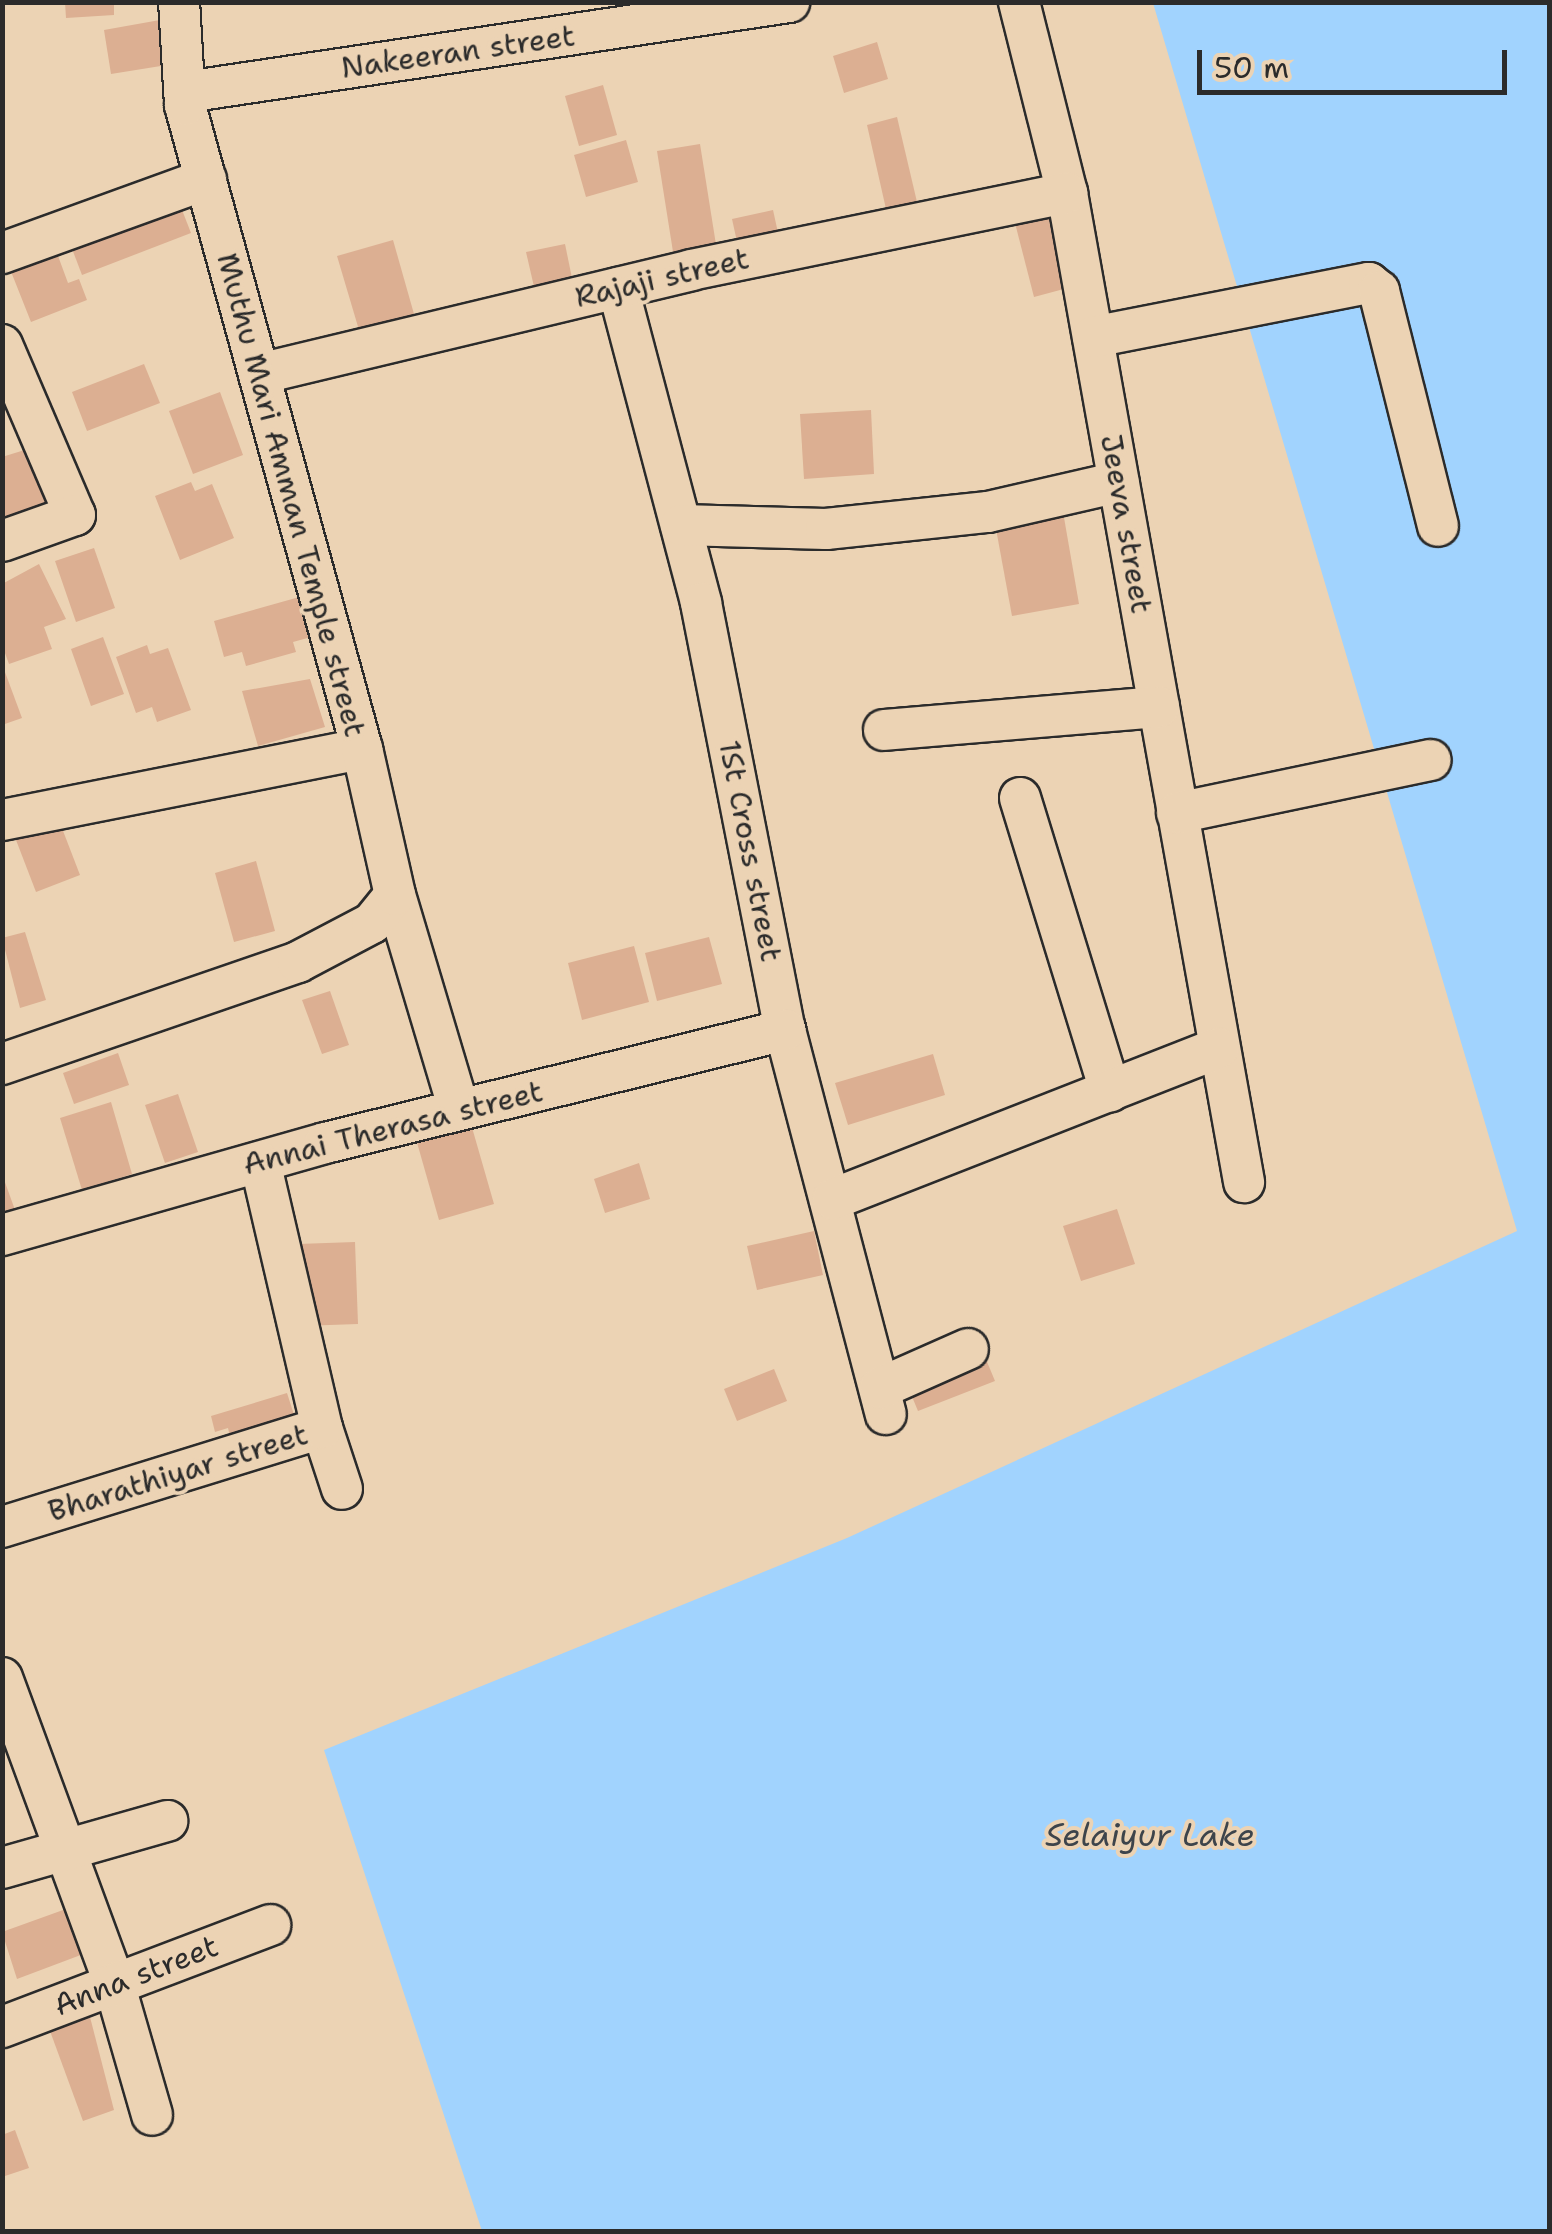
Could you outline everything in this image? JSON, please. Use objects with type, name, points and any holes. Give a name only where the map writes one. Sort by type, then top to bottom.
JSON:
[{"type":"street","name":"Muthu Mari Amman Temple street","points":[[2,820],[362,749],[206,179],[186,92],[179,2]]},
{"type":"street","name":"Nakeeran street","points":[[186,92],[789,2]]},
{"type":"street","name":"Jeeva street","points":[[1020,2],[1067,192],[1244,1182]]},
{"type":"street","points":[[2,253],[206,179]]},
{"type":"street","name":"Rajaji street","points":[[259,374],[618,288],[1067,192]]},
{"type":"street","points":[[1093,338],[1369,284],[1379,291],[1438,526]]},
{"type":"street","name":"1St Cross street","points":[[618,288],[681,525],[785,1030],[833,1199],[883,1401],[968,1349]]},
{"type":"street","points":[[2,541],[75,515],[3,345]]},
{"type":"street","points":[[681,525],[826,529],[988,512],[1119,482]]},
{"type":"street","points":[[884,730],[1159,708]]},
{"type":"street","points":[[362,749],[396,895],[458,1110]]},
{"type":"street","points":[[1178,812],[1431,760]]},
{"type":"street","points":[[1020,798],[1110,1091]]},
{"type":"street","points":[[2,1064],[298,962],[372,924],[396,895]]},
{"type":"street","name":"Annai Therasa street","points":[[2,1236],[260,1162],[785,1030]]},
{"type":"street","points":[[833,1199],[1219,1048]]},
{"type":"street","name":"Bharathiyar street","points":[[2,1528],[322,1428],[260,1162]]},
{"type":"street","points":[[322,1428],[342,1489]]},
{"type":"street","points":[[2,1678],[114,1983],[152,2116]]},
{"type":"street","points":[[2,1868],[167,1821]]},
{"type":"street","name":"Anna street","points":[[2,2027],[270,1926]]},
{"type":"water","name":"Selaiyur Lake","points":[[1153,3],[1549,3],[1549,2231],[482,2231],[324,1750],[847,1538],[1517,1231]]},
{"type":"building","points":[[65,2],[114,2],[114,15],[66,18]]},
{"type":"building","points":[[160,20],[167,65],[111,74],[104,30]]},
{"type":"building","points":[[877,42],[888,79],[844,93],[833,56]]},
{"type":"building","points":[[603,85],[617,135],[579,146],[565,96]]},
{"type":"building","points":[[897,117],[917,202],[886,209],[867,125]]},
{"type":"building","points":[[626,140],[638,182],[586,197],[574,155]]},
{"type":"building","points":[[700,144],[717,251],[674,258],[657,151]]},
{"type":"building","points":[[175,192],[191,233],[82,275],[66,233]]},
{"type":"building","points":[[773,210],[780,242],[739,251],[732,219]]},
{"type":"building","points":[[1056,213],[1075,286],[1034,297],[1015,223]]},
{"type":"building","points":[[393,240],[414,314],[359,330],[337,256]]},
{"type":"building","points":[[565,244],[573,283],[535,291],[526,252]]},
{"type":"building","points":[[54,245],[68,283],[79,279],[87,300],[31,322],[8,264]]},
{"type":"building","points":[[144,364],[160,403],[87,431],[72,392]]},
{"type":"building","points":[[220,392],[243,455],[193,474],[169,411]]},
{"type":"building","points":[[871,410],[874,474],[804,479],[800,414]]},
{"type":"building","points":[[31,448],[52,509],[2,525],[2,457]]},
{"type":"building","points":[[191,482],[195,491],[212,484],[234,538],[180,560],[155,496]]},
{"type":"building","points":[[1062,506],[1079,604],[1012,616],[994,518]]},
{"type":"building","points":[[94,548],[115,608],[76,622],[55,561]]},
{"type":"building","points":[[39,564],[66,619],[44,627],[52,649],[9,664],[2,645],[2,584]]},
{"type":"building","points":[[310,594],[322,634],[293,642],[296,652],[246,666],[242,652],[224,657],[214,621]]},
{"type":"building","points":[[103,637],[124,694],[91,706],[71,649]]},
{"type":"building","points":[[147,645],[150,654],[168,648],[191,710],[157,722],[152,707],[136,713],[116,657]]},
{"type":"building","points":[[2,664],[22,718],[2,725]]},
{"type":"building","points":[[310,679],[325,727],[258,746],[242,691]]},
{"type":"building","points":[[60,823],[80,875],[36,892],[16,840]]},
{"type":"building","points":[[256,861],[275,931],[234,942],[215,873]]},
{"type":"building","points":[[25,932],[46,1000],[20,1008],[2,938]]},
{"type":"building","points":[[709,937],[722,984],[657,1001],[645,953]]},
{"type":"building","points":[[634,946],[649,1002],[582,1020],[568,963]]},
{"type":"building","points":[[330,991],[349,1045],[322,1054],[302,1000]]},
{"type":"building","points":[[118,1053],[129,1085],[74,1104],[63,1073]]},
{"type":"building","points":[[933,1054],[945,1095],[848,1125],[835,1083]]},
{"type":"building","points":[[178,1094],[198,1152],[165,1163],[145,1105]]},
{"type":"building","points":[[111,1102],[132,1174],[82,1190],[60,1118]]},
{"type":"building","points":[[471,1124],[494,1204],[439,1220],[416,1139]]},
{"type":"building","points":[[639,1163],[650,1199],[605,1213],[594,1179]]},
{"type":"building","points":[[2,1174],[15,1210],[2,1214]]},
{"type":"building","points":[[1117,1209],[1135,1264],[1081,1281],[1063,1226]]},
{"type":"building","points":[[814,1231],[823,1275],[757,1290],[747,1246]]},
{"type":"building","points":[[355,1242],[358,1324],[301,1326],[298,1244]]},
{"type":"building","points":[[985,1357],[995,1381],[918,1411],[908,1387]]},
{"type":"building","points":[[774,1369],[787,1401],[737,1421],[724,1389]]},
{"type":"building","points":[[287,1393],[296,1421],[231,1441],[228,1428],[215,1432],[211,1416]]},
{"type":"building","points":[[77,1905],[94,1950],[17,1979],[2,1932]]},
{"type":"building","points":[[90,2017],[114,2110],[83,2121],[50,2031]]},
{"type":"building","points":[[15,2130],[29,2168],[2,2177],[2,2135]]}]
